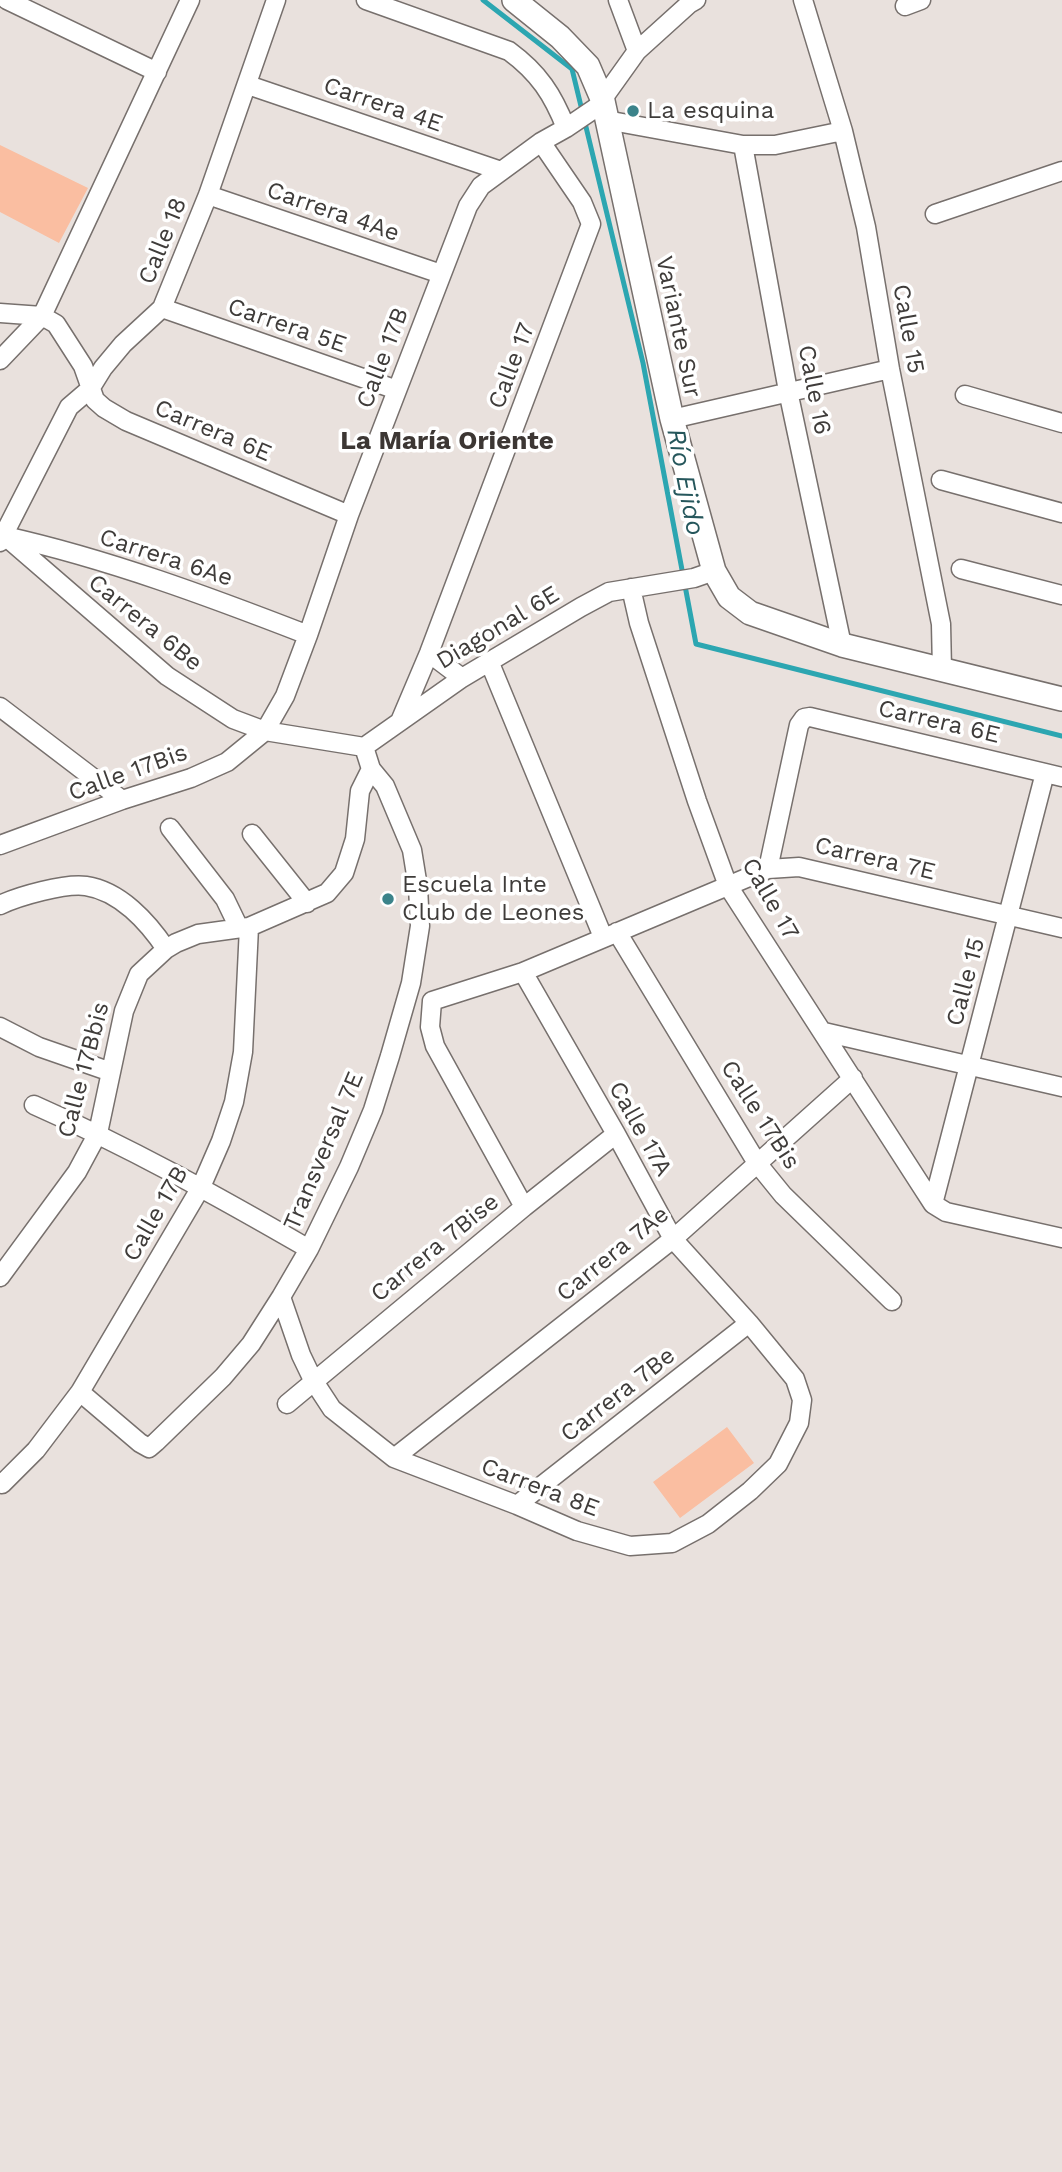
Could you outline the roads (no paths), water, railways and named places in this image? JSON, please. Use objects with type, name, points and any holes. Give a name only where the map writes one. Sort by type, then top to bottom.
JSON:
[{"type":"main road","name":"Variante Sur","points":[[517,2],[560,37],[588,66],[602,109],[704,575],[750,613],[842,645],[1062,699]]},
{"type":"street","points":[[7,0],[157,72]]},
{"type":"street","points":[[0,360],[49,320],[190,0]]},
{"type":"street","name":"Calle 18","points":[[3,539],[69,407],[90,389],[123,344],[162,309],[208,195],[276,0]]},
{"type":"street","points":[[366,0],[509,51],[529,66],[555,99],[570,125]]},
{"type":"street","points":[[618,0],[637,51]]},
{"type":"street","points":[[696,0],[637,51],[602,109],[743,145],[775,145],[843,131]]},
{"type":"street","name":"Calle 15","points":[[803,0],[843,131],[866,227],[890,369],[941,624],[943,670]]},
{"type":"street","name":"Carrera 4E","points":[[248,85],[501,171]]},
{"type":"street","name":"Calle 17B","points":[[265,731],[285,696],[349,515],[468,206],[481,186],[541,142],[602,109]]},
{"type":"street","name":"Calle 17","points":[[401,719],[429,653],[591,224],[582,202],[541,142]]},
{"type":"street","name":"Calle 16","points":[[743,145],[788,391],[842,645]]},
{"type":"street","points":[[934,214],[1062,171]]},
{"type":"street","name":"Carrera 4Ae","points":[[208,195],[441,274]]},
{"type":"street","name":"Carrera 5E","points":[[162,309],[397,390]]},
{"type":"street","points":[[0,313],[49,320]]},
{"type":"street","name":"Carrera 6E","points":[[49,320],[83,366],[95,400],[104,408],[126,421],[349,515]]},
{"type":"street","points":[[672,419],[890,369]]},
{"type":"street","points":[[965,395],[1062,423]]},
{"type":"street","points":[[941,480],[1062,513]]},
{"type":"street","name":"Carrera 6Ae","points":[[3,539],[44,545],[221,602],[308,635]]},
{"type":"street","name":"Carrera 6Be","points":[[3,539],[167,676],[233,719],[265,731],[363,747]]},
{"type":"street","points":[[961,569],[1062,595]]},
{"type":"street","name":"Diagonal 6E","points":[[363,747],[462,678],[609,592],[704,575]]},
{"type":"street","name":"Calle 17","points":[[631,588],[647,649],[728,886],[933,1203]]},
{"type":"street","points":[[429,653],[462,678]]},
{"type":"street","name":"Calle 17Bis","points":[[489,662],[610,935],[757,1163],[783,1195],[892,1301]]},
{"type":"street","points":[[0,707],[122,800]]},
{"type":"street","name":"Carrera 6E","points":[[768,869],[799,725],[804,718],[824,720],[1054,775]]},
{"type":"street","name":"Calle 17Bis","points":[[0,845],[191,778],[228,762],[265,731]]},
{"type":"street","name":"Transversal 7E","points":[[80,1392],[140,1443],[149,1447],[223,1377],[251,1344],[309,1249],[349,1167],[373,1110],[411,984],[420,926],[412,850],[385,786],[372,769],[363,747]]},
{"type":"street","name":"Calle 17Bbis","points":[[0,1277],[77,1172],[98,1133],[124,1011],[139,974],[166,949],[198,934],[244,928],[327,893],[344,873],[355,839],[360,791],[372,769]]},
{"type":"street","name":"Calle 15","points":[[933,1203],[1009,915],[1054,775]]},
{"type":"street","points":[[170,828],[244,928]]},
{"type":"street","points":[[252,834],[307,903]]},
{"type":"street","name":"Carrera 7E","points":[[432,1001],[523,972],[768,869],[799,867],[1062,928]]},
{"type":"street","points":[[0,905],[32,893],[83,885],[95,888],[133,909],[151,927],[166,949]]},
{"type":"street","name":"Calle 17B","points":[[2,1484],[36,1450],[80,1392],[201,1187],[234,1102],[243,1052],[244,928]]},
{"type":"street","name":"Calle 17A","points":[[523,972],[673,1239],[749,1323],[795,1379],[802,1400]]},
{"type":"street","points":[[411,984],[432,1001],[430,1027],[435,1046],[524,1207]]},
{"type":"street","points":[[0,1027],[39,1047],[111,1072]]},
{"type":"street","points":[[824,1032],[1062,1087]]},
{"type":"street","name":"Carrera 7Ae","points":[[394,1458],[673,1239],[853,1078]]},
{"type":"street","points":[[34,1105],[98,1133],[201,1187],[309,1249]]},
{"type":"street","name":"Carrera 7Bise","points":[[287,1404],[616,1134]]},
{"type":"street","points":[[933,1203],[946,1212],[1062,1238]]},
{"type":"street","name":"Carrera 8E","points":[[281,1297],[301,1355],[332,1409],[394,1458],[577,1531],[630,1546],[672,1543],[708,1524],[750,1491],[778,1464],[799,1423],[802,1400]]},
{"type":"street","name":"Carrera 7Be","points":[[517,1505],[749,1323]]},
{"type":"waterway","name":"Río Ejido","points":[[483,0],[572,69],[643,363],[696,644],[1062,736]]},
{"type":"place","name":"La esquina","points":[[633,111]]},
{"type":"place","name":"Escuela Inte Club de Leones","points":[[388,899]]},
{"type":"district","name":"La María Oriente","points":[[447,441]]}]
